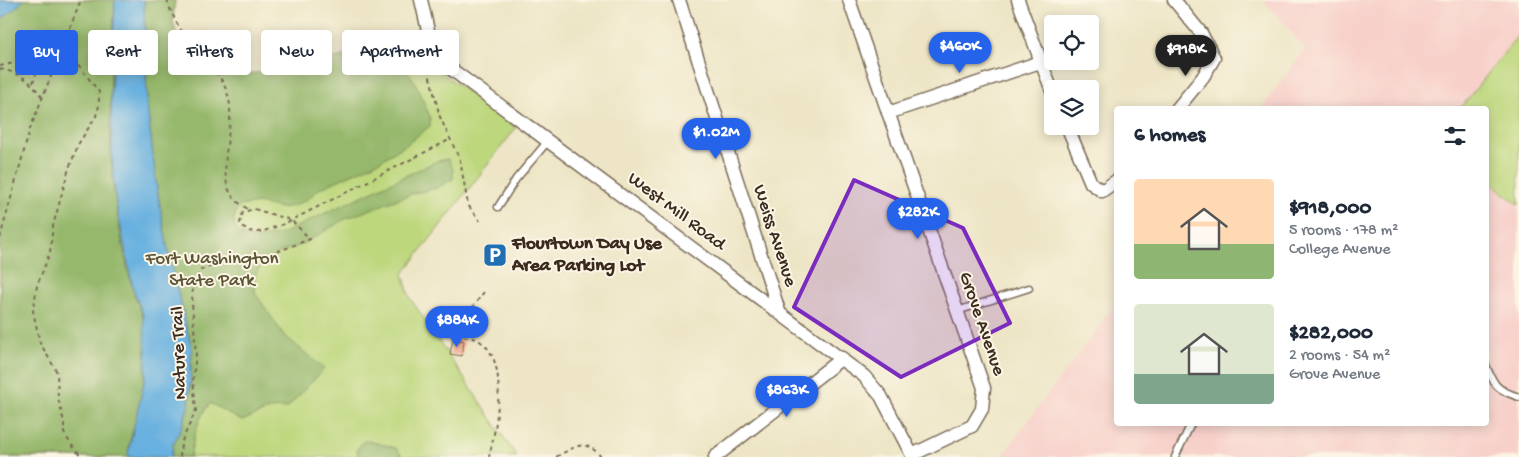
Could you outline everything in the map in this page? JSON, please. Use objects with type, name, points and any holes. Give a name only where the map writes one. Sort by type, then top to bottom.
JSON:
[{"type":"street","name":"West Mill Road","points":[[421,0],[430,43],[436,56],[443,63],[864,376],[881,396],[912,456]]},
{"type":"street","name":"Weiss Avenue","points":[[679,0],[779,312]]},
{"type":"street","name":"Grove Avenue","points":[[849,0],[984,388],[982,409],[972,426],[912,456]]},
{"type":"street","points":[[1018,0],[1047,80]]},
{"type":"street","points":[[1174,0],[1201,32],[1214,58],[1203,77],[1179,106]]},
{"type":"street","points":[[888,113],[1040,62]]},
{"type":"street","points":[[1071,135],[1091,183],[1102,191],[1114,182]]},
{"type":"street","points":[[715,457],[842,358]]},
{"type":"lane","points":[[498,207],[516,179],[548,140]]},
{"type":"lane","points":[[957,311],[1029,288]]},
{"type":"lane","points":[[1489,372],[1492,380],[1501,391],[1519,397]]},
{"type":"lane","points":[[1175,457],[1190,426]]},
{"type":"path","points":[[0,238],[19,166],[42,97],[81,0]]},
{"type":"path","points":[[167,0],[186,37],[215,68],[224,83],[232,122],[226,162],[229,186],[234,198],[248,209],[291,220]]},
{"type":"path","points":[[0,68],[15,64]]},
{"type":"path","points":[[78,66],[99,92],[96,116],[79,143],[69,168],[53,226],[50,252],[37,286],[32,310],[40,343],[57,372],[58,398],[64,422],[64,433],[70,444],[82,457]]},
{"type":"path","points":[[0,68],[18,73],[32,83],[42,97]]},
{"type":"path","points":[[32,83],[35,75]]},
{"type":"path","points":[[430,75],[440,117],[449,140],[460,160],[468,205],[480,221]]},
{"type":"path","points":[[248,209],[243,212],[240,223],[248,231],[261,232],[291,220],[449,140]]},
{"type":"path","name":"Nature Trail","points":[[180,457],[181,443],[196,410],[193,379],[196,354],[192,303],[194,284],[201,270],[220,262],[250,260],[266,256],[310,239],[291,220]]},
{"type":"path","points":[[458,340],[467,315],[484,292]]},
{"type":"path","points":[[459,336],[481,342],[493,356],[498,369],[498,395],[489,457]]},
{"type":"path","points":[[556,457],[578,446],[586,445],[593,448],[601,457]]},
{"type":"highlighted area","points":[[854,180],[963,228],[1010,323],[901,377],[794,307]]},
{"type":"shaded area","points":[[1264,0],[1519,0],[1519,457],[1001,457],[1114,306],[1114,426],[1489,426],[1489,106],[1263,106],[1305,49]]},
{"type":"green space","name":"Fort Washington State Park","points":[[0,0],[126,0],[129,30],[88,30],[88,75],[133,75],[134,92],[270,75],[332,75],[332,67],[342,66],[342,75],[445,75],[516,128],[403,274],[410,298],[517,457],[0,457]]},
{"type":"green space","points":[[24,0],[115,0],[113,30],[88,30],[88,75],[111,75],[110,128],[116,205],[127,267],[146,334],[143,386],[130,442],[129,457],[0,457],[0,21]]},
{"type":"green space","points":[[144,0],[175,0],[173,21],[175,30],[168,30],[168,75],[220,76],[251,75],[251,73],[261,72],[261,75],[332,75],[332,59],[342,56],[342,75],[410,75],[416,84],[430,117],[430,126],[406,145],[376,163],[319,189],[308,199],[293,206],[281,208],[258,203],[240,206],[234,217],[234,222],[235,227],[242,235],[258,238],[283,233],[437,161],[448,159],[453,169],[453,179],[437,188],[411,194],[345,219],[301,245],[281,252],[262,263],[255,276],[255,293],[283,334],[324,369],[287,408],[270,409],[242,421],[210,403],[199,422],[190,457],[171,457],[173,445],[183,424],[189,403],[192,349],[169,256],[157,189],[147,105],[146,75],[158,75],[158,30],[145,30]]},
{"type":"green space","points":[[1519,34],[1519,205],[1489,181],[1489,106],[1462,106]]},
{"type":"green space","points":[[365,440],[396,448],[403,457],[358,457],[357,449]]},
{"type":"water","points":[[0,0],[24,0],[0,21]]},
{"type":"water","points":[[115,0],[144,0],[145,30],[114,30]]},
{"type":"water","points":[[112,75],[146,75],[147,105],[157,189],[169,256],[192,349],[189,403],[183,424],[173,445],[171,457],[129,457],[128,453],[146,373],[146,352],[143,315],[133,289],[116,204],[112,159]]},
{"type":"building","points":[[453,339],[464,341],[462,356],[450,354]]},
{"type":"place","name":"Flourtown Day Use Area Parking Lot","points":[[495,255]]}]
